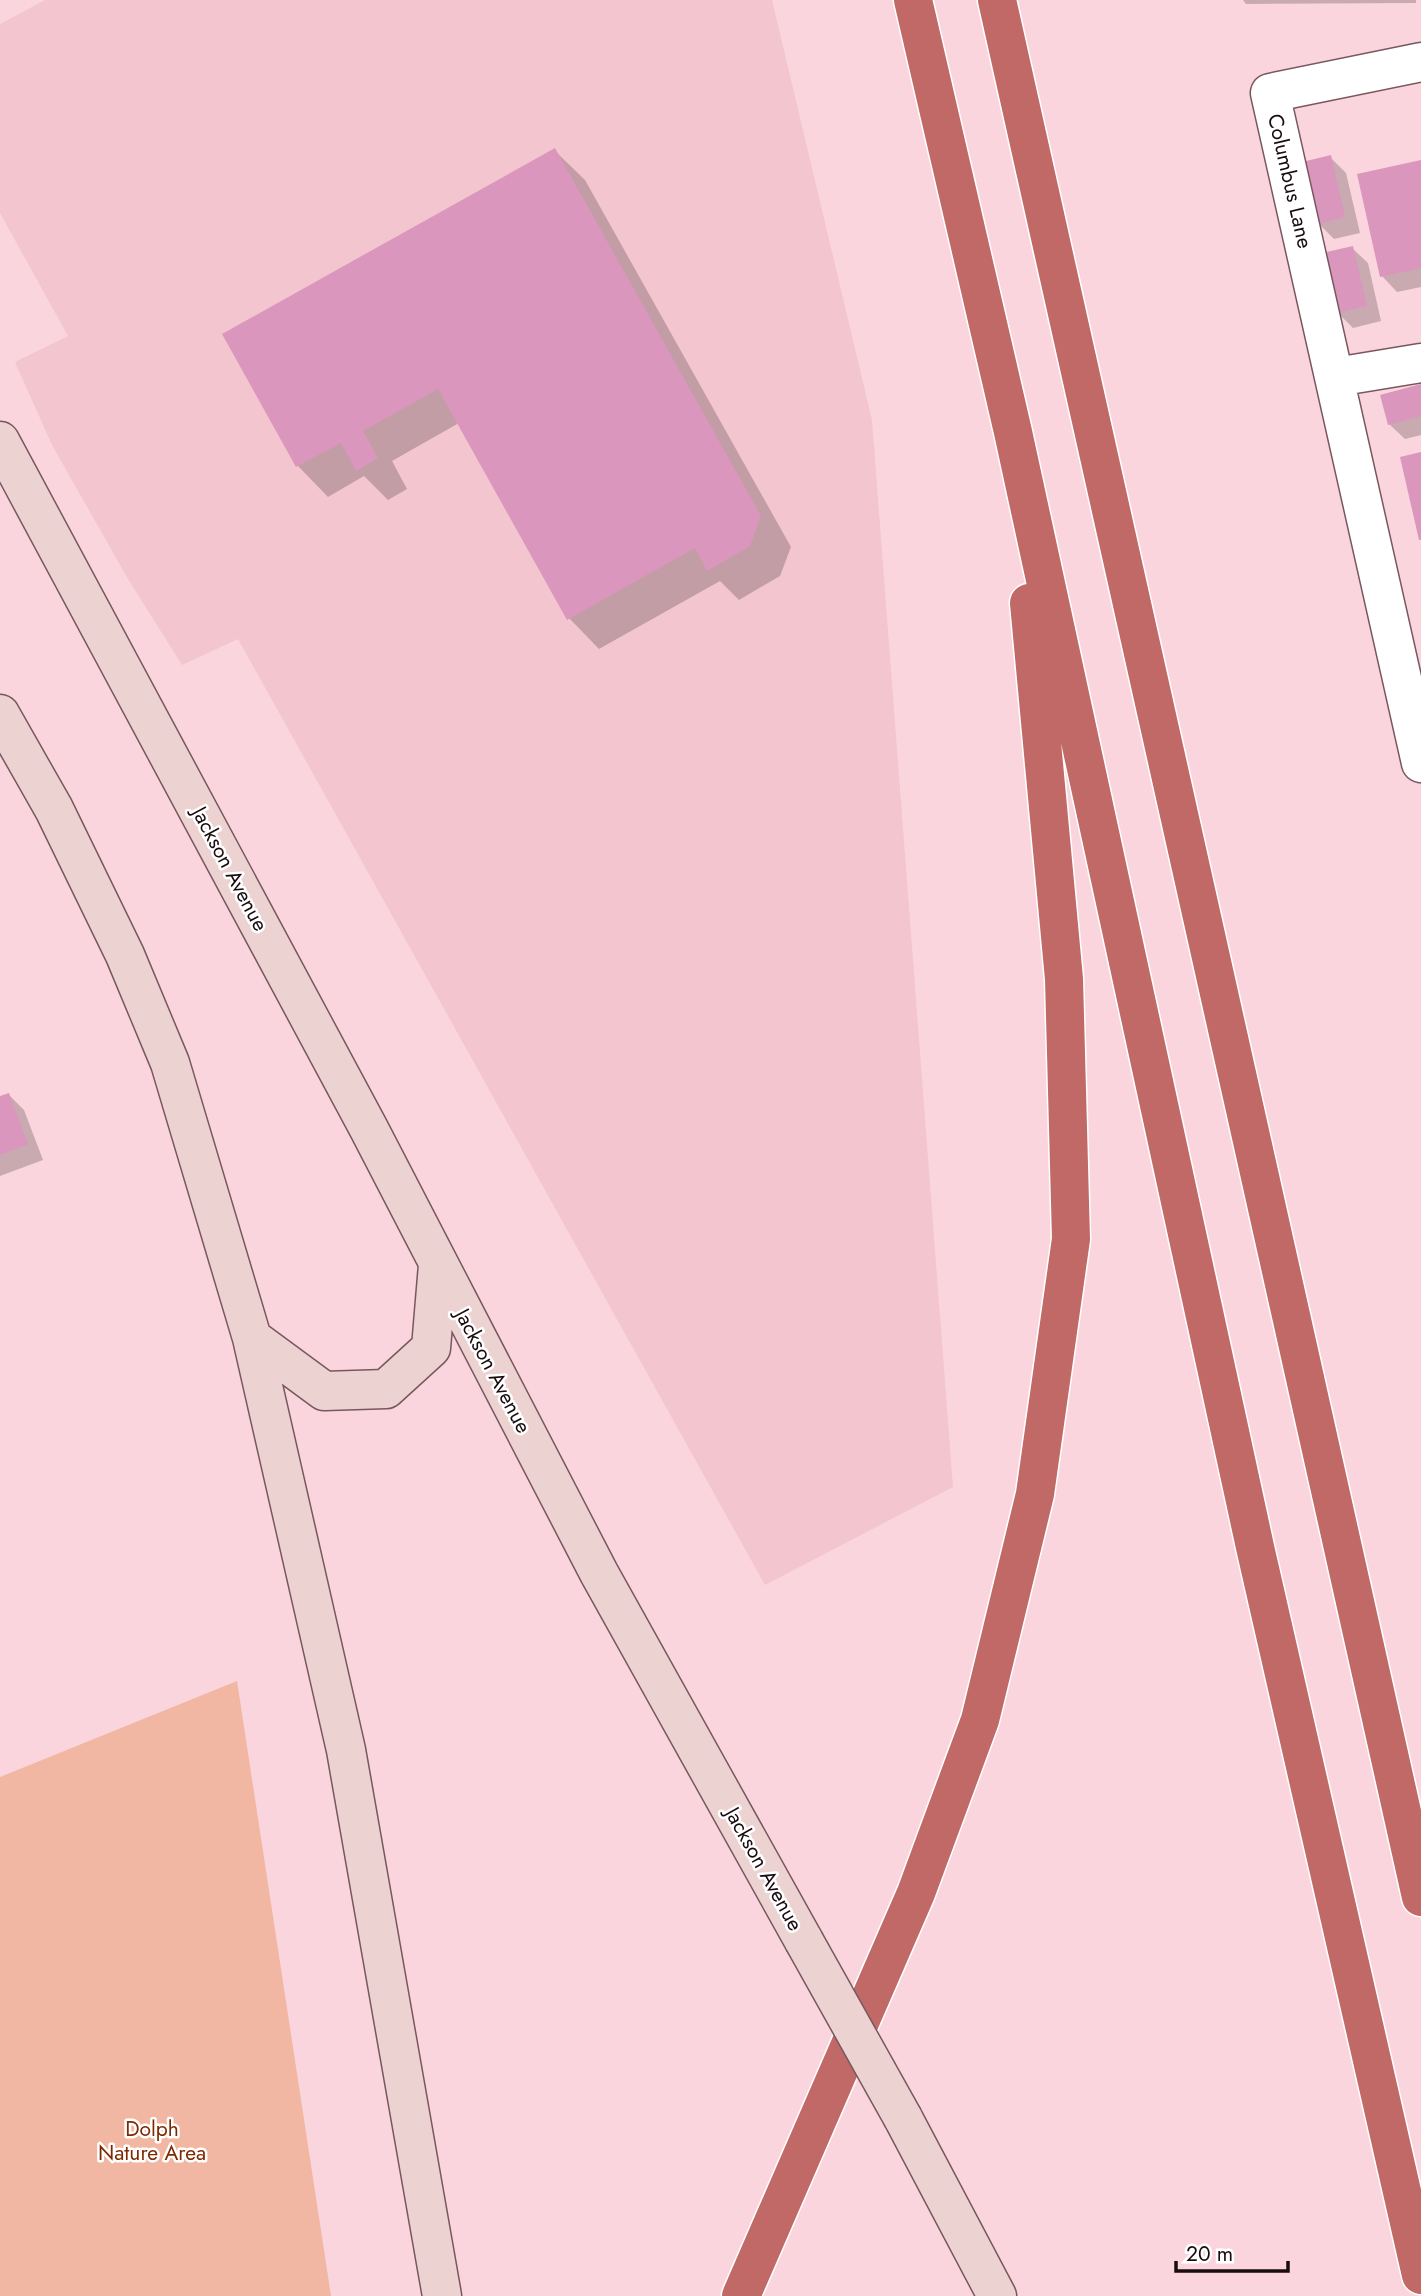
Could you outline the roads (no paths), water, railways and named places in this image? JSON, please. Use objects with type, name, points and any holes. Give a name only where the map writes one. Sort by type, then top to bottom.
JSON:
[{"type":"highway","points":[[913,0],[1013,432],[1255,1548],[1421,2275]]},
{"type":"highway","points":[[997,0],[1421,1897]]},
{"type":"highway","points":[[741,2296],[916,1893],[980,1720],[1035,1494],[1071,1239],[1064,979],[1013,432]]},
{"type":"main road","name":"Jackson Avenue","points":[[0,441],[369,1129],[599,1573],[903,2118],[997,2296]]},
{"type":"main road","points":[[0,714],[54,808],[125,955],[170,1063],[252,1338],[346,1751],[442,2296]]},
{"type":"main road","points":[[252,1338],[324,1391],[386,1389],[431,1348],[438,1265]]},
{"type":"street","name":"Columbus Lane","points":[[1421,62],[1270,93],[1421,763]]},
{"type":"street","points":[[1336,377],[1421,363]]},
{"type":"park label","name":"Dolph Nature Area","points":[[152,2141]]}]
